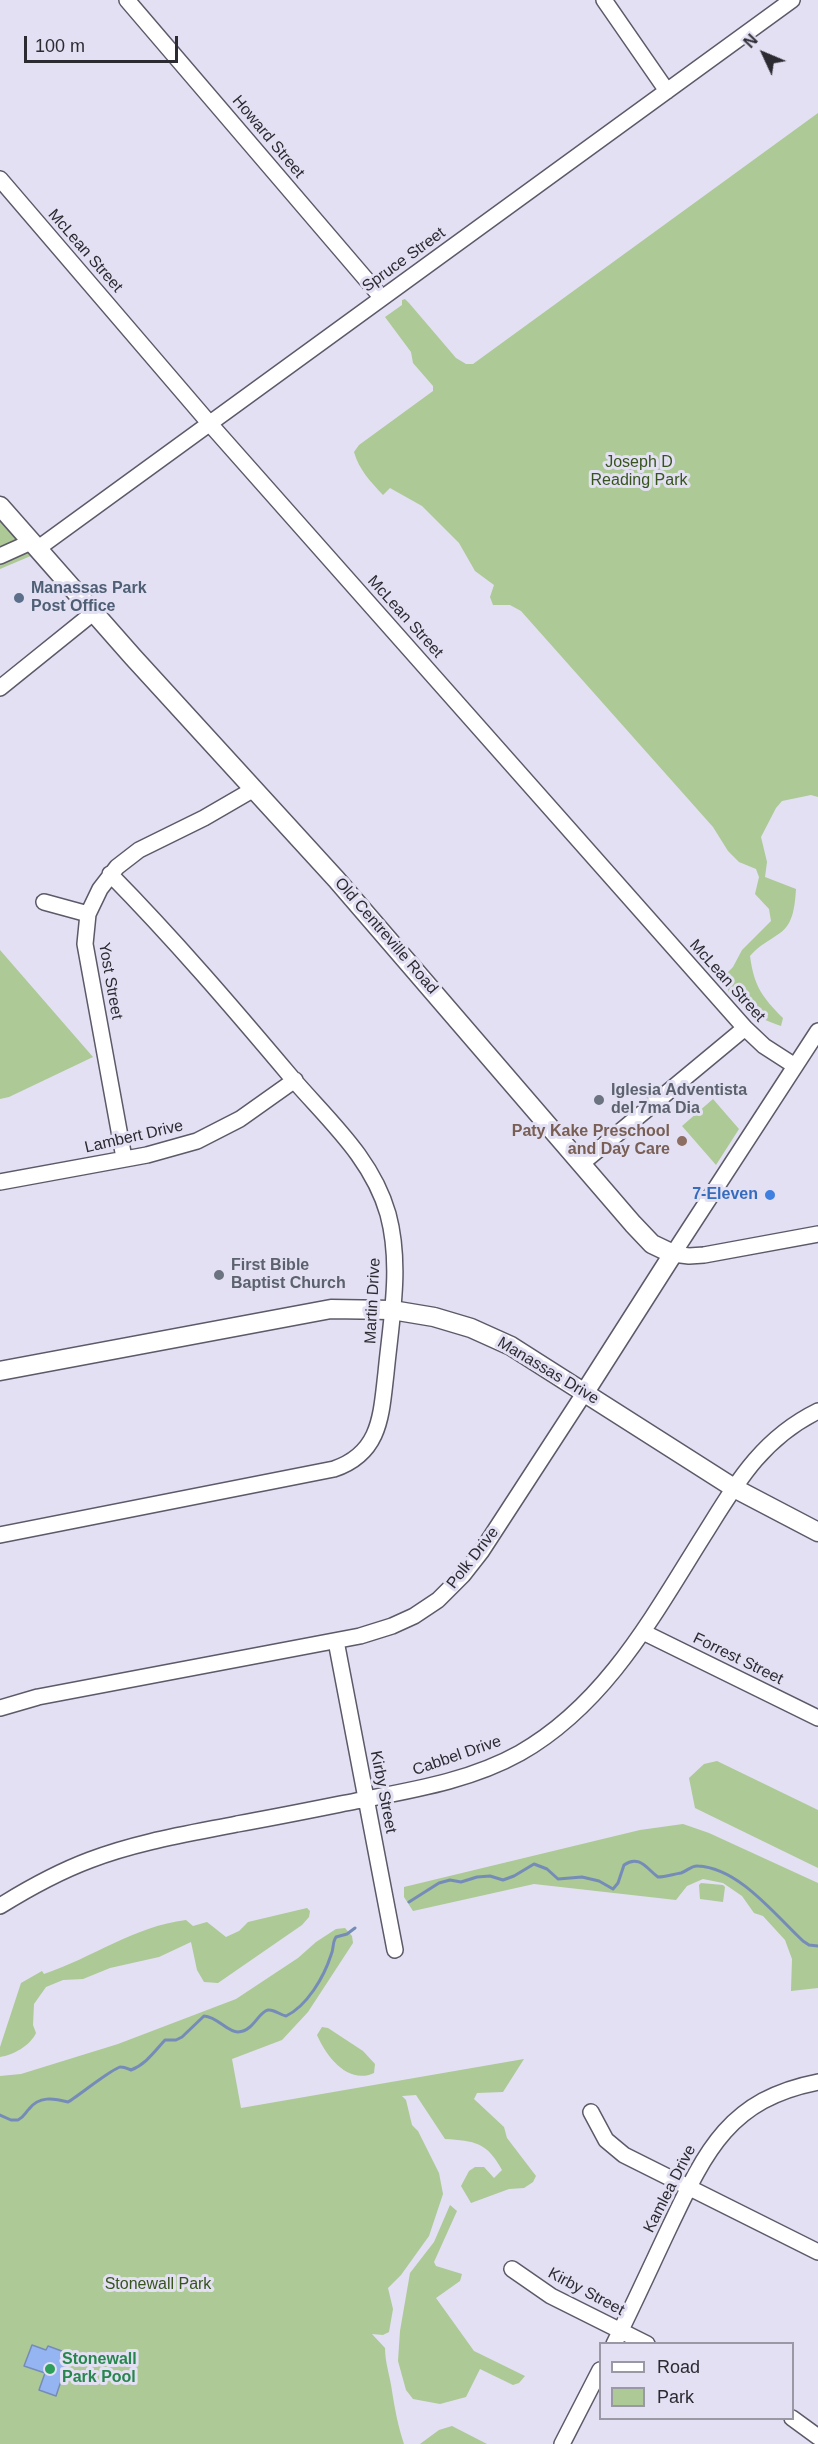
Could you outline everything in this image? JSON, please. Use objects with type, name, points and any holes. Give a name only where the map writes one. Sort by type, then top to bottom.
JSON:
[{"type":"main road","name":"Old Centreville Road","points":[[0,506],[93,613],[344,888],[643,1235],[652,1244],[673,1254]]},
{"type":"main road","name":"Polk Drive","points":[[585,1392],[673,1254]]},
{"type":"main road","name":"Manassas Drive","points":[[0,1371],[315,1311],[356,1308],[392,1310],[434,1317],[485,1334],[524,1353],[734,1488],[818,1532]]},
{"type":"street","name":"Howard Street","points":[[127,0],[382,298]]},
{"type":"street","points":[[604,0],[667,91]]},
{"type":"street","name":"Spruce Street","points":[[0,556],[34,546],[210,424],[792,0]]},
{"type":"street","name":"McLean Street","points":[[0,179],[210,424],[745,1029],[764,1047],[795,1066]]},
{"type":"street","points":[[0,688],[93,613]]},
{"type":"street","name":"Yost Street","points":[[124,1158],[85,944],[88,914],[110,874],[139,850],[204,818],[254,789]]},
{"type":"street","name":"Martin Drive","points":[[0,1535],[329,1471],[347,1464],[368,1447],[380,1420],[392,1310],[394,1246],[387,1213],[378,1188],[357,1152],[205,975],[110,874]]},
{"type":"street","points":[[44,902],[88,914]]},
{"type":"street","points":[[581,1164],[745,1029]]},
{"type":"street","points":[[673,1254],[818,1031]]},
{"type":"street","name":"Lambert Drive","points":[[0,1182],[172,1149],[221,1131],[295,1080]]},
{"type":"street","name":"Old Centreville Road","points":[[673,1254],[689,1257],[705,1255],[818,1234]]},
{"type":"street","name":"Polk Drive","points":[[0,1708],[38,1697],[336,1641],[370,1633],[403,1621],[424,1610],[450,1589],[481,1552],[585,1392]]},
{"type":"street","name":"Cabbel Drive","points":[[0,1906],[57,1874],[122,1849],[168,1837],[435,1785],[482,1770],[520,1753],[562,1723],[616,1668],[642,1632],[734,1488],[768,1445],[782,1432],[818,1411]]},
{"type":"street","name":"Forrest Street","points":[[642,1632],[818,1718]]},
{"type":"street","name":"Kirby Street","points":[[336,1641],[395,1950]]},
{"type":"street","name":"Kamlea Drive","points":[[617,2337],[689,2187],[711,2147],[734,2121],[765,2100],[785,2091],[818,2082]]},
{"type":"street","points":[[591,2112],[598,2129],[615,2149],[818,2252]]},
{"type":"street","name":"Kirby Street","points":[[512,2269],[617,2337],[642,2342]]},
{"type":"street","points":[[562,2444],[599,2372]]},
{"type":"street","points":[[794,2419],[818,2437]]},
{"type":"green space","name":"Joseph D Reading Park","points":[[818,113],[818,797],[811,795],[782,801],[761,837],[767,862],[765,877],[796,889],[796,895],[793,913],[785,929],[750,956],[760,990],[783,1018],[781,1026],[745,1009],[732,997],[722,978],[733,967],[742,950],[771,921],[769,909],[755,894],[759,877],[756,869],[739,862],[728,851],[713,827],[521,611],[510,605],[493,605],[490,597],[494,585],[475,571],[459,543],[422,506],[390,488],[383,495],[362,470],[354,452],[359,445],[433,391],[433,386],[413,363],[411,352],[385,317],[402,305],[402,300],[405,299],[409,303],[456,358],[466,364],[473,364]]},
{"type":"green space","points":[[0,517],[33,555],[0,569]]},
{"type":"green space","points":[[0,950],[93,1057],[9,1097],[0,1099]]},
{"type":"green space","points":[[713,1099],[739,1129],[716,1165],[682,1126]]},
{"type":"green space","points":[[717,1761],[818,1810],[818,1868],[695,1808],[689,1778],[704,1764]]},
{"type":"green space","points":[[683,1824],[709,1833],[818,1883],[818,1988],[791,1991],[792,1959],[785,1940],[763,1916],[754,1913],[742,1896],[723,1883],[703,1879],[687,1886],[676,1900],[534,1884],[413,1911],[404,1897],[404,1887],[640,1830]]},
{"type":"green space","points":[[701,1883],[723,1885],[725,1887],[723,1902],[700,1899],[699,1885]]},
{"type":"green space","points":[[307,1908],[310,1911],[309,1917],[302,1925],[218,1983],[204,1982],[197,1970],[191,1942],[159,1957],[110,1968],[83,1979],[63,1980],[46,1987],[34,2004],[33,2025],[36,2033],[33,2038],[21,2049],[0,2057],[0,2047],[21,1983],[42,1971],[44,1974],[167,1923],[186,1920],[193,1926],[207,1922],[226,1937],[239,1931],[248,1922]]},
{"type":"green space","name":"Stonewall Park","points":[[345,1928],[352,1936],[353,1943],[308,2012],[282,2040],[232,2059],[241,2108],[524,2059],[503,2092],[477,2093],[474,2099],[504,2127],[507,2138],[536,2176],[533,2182],[524,2188],[509,2189],[471,2203],[461,2186],[469,2171],[475,2167],[484,2167],[494,2178],[502,2170],[485,2148],[472,2142],[445,2139],[416,2095],[402,2096],[406,2100],[412,2125],[418,2131],[439,2173],[443,2194],[429,2236],[401,2275],[388,2288],[393,2309],[389,2332],[383,2335],[372,2334],[385,2348],[404,2444],[0,2444],[0,2076],[21,2074],[118,2044],[236,1999],[298,1958],[316,1942],[336,1929]]},
{"type":"green space","points":[[322,2027],[328,2028],[363,2051],[375,2064],[374,2073],[364,2076],[355,2075],[339,2066],[326,2051],[317,2035]]},
{"type":"green space","points":[[450,2205],[457,2211],[434,2262],[436,2266],[462,2274],[460,2281],[436,2298],[474,2351],[525,2376],[519,2383],[513,2385],[480,2369],[466,2397],[440,2404],[413,2399],[406,2390],[398,2361],[400,2331],[410,2273],[434,2242]]},
{"type":"green space","points":[[452,2426],[487,2444],[420,2444],[439,2430]]},
{"type":"water","name":"Stonewall Park Pool","points":[[32,2345],[46,2350],[48,2346],[70,2354],[56,2396],[39,2390],[45,2373],[24,2366]]},
{"type":"waterway","points":[[409,1902],[439,1883],[450,1880],[461,1882],[490,1876],[503,1880],[534,1864],[547,1869],[558,1879],[582,1877],[599,1881],[613,1889],[618,1883],[624,1865],[629,1862],[642,1864],[658,1877],[681,1873],[698,1866],[728,1875],[742,1884],[803,1941],[809,1945],[818,1946]]},
{"type":"waterway","points":[[0,2115],[11,2120],[18,2120],[33,2105],[42,2100],[68,2102],[117,2068],[131,2070],[141,2064],[165,2040],[176,2040],[182,2037],[204,2016],[238,2032],[252,2025],[264,2011],[272,2010],[286,2016],[301,2005],[314,1990],[328,1964],[336,1937],[347,1934],[355,1928]]},
{"type":"place","name":"Manassas Park Post Office","points":[[19,598]]},
{"type":"place","name":"Iglesia Adventista del 7ma Dia","points":[[599,1100]]},
{"type":"place","name":"Paty Kake Preschool and Day Care","points":[[682,1141]]},
{"type":"place","name":"7-Eleven","points":[[770,1195]]},
{"type":"place","name":"First Bible Baptist Church","points":[[219,1275]]},
{"type":"place","name":"Stonewall Park Pool","points":[[50,2369]]}]
